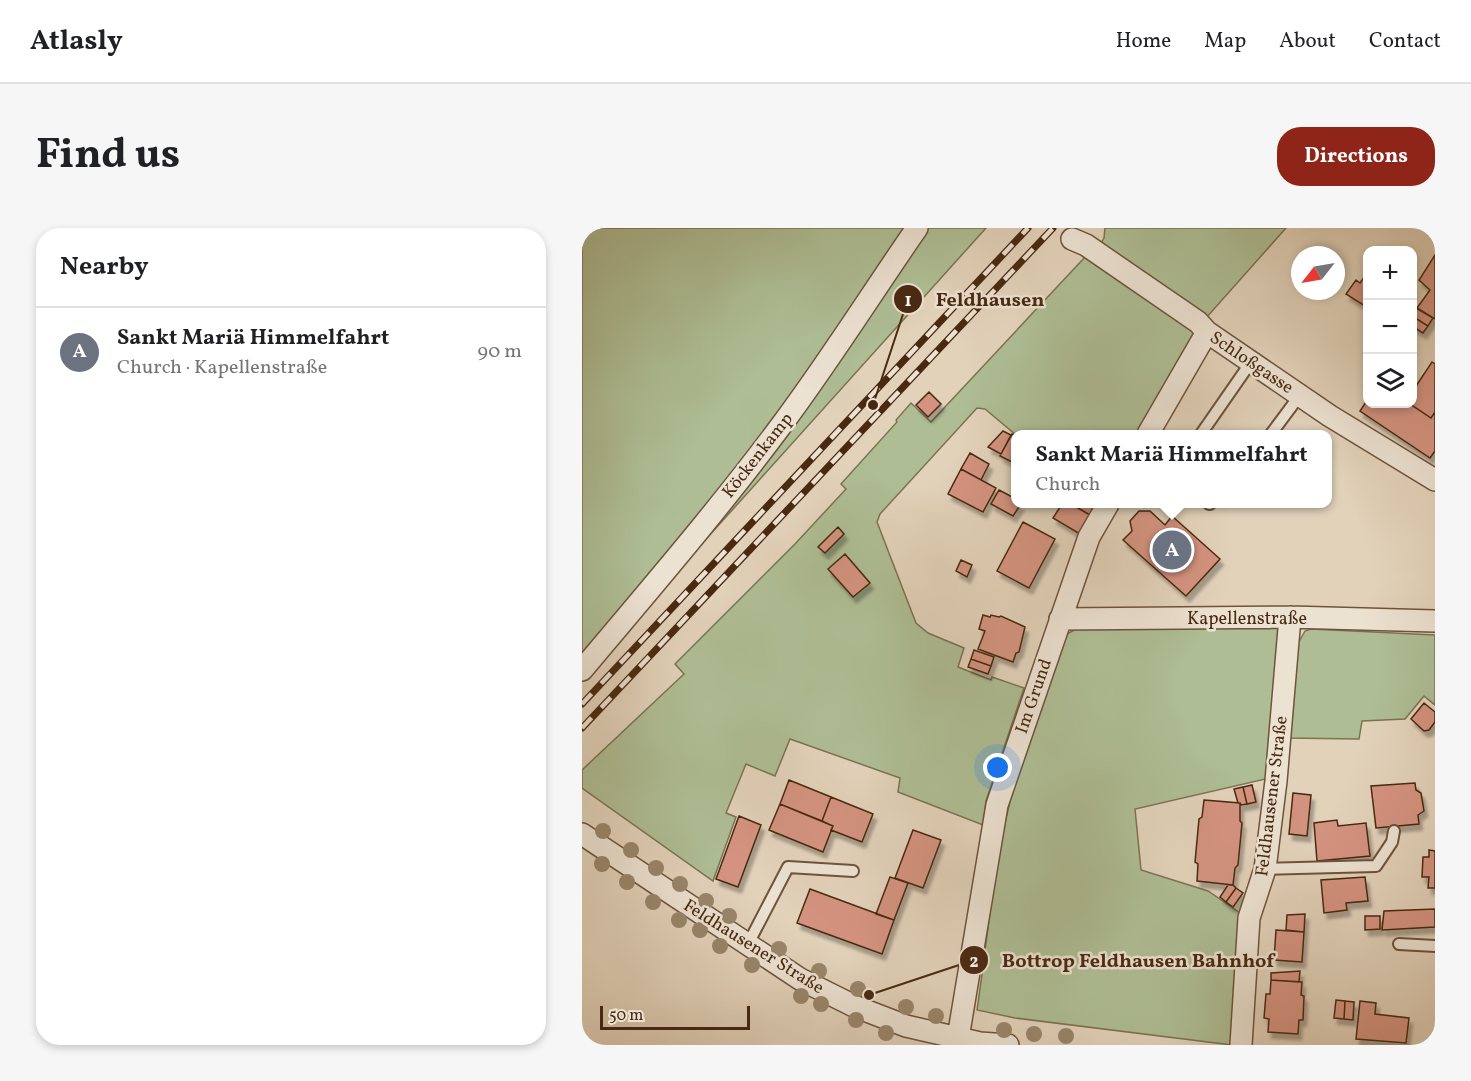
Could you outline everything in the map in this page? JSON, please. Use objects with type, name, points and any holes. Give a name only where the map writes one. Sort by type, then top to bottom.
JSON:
[{"type":"street","name":"Köckenkamp","points":[[582,670],[707,520],[783,424],[917,228]]},
{"type":"street","name":"Schloßgasse","points":[[1072,239],[1086,245],[1198,322],[1207,332],[1339,422],[1435,480]]},
{"type":"street","points":[[1151,430],[1207,332]]},
{"type":"street","name":"Im Grund","points":[[958,1038],[996,805],[1089,537],[1106,508]]},
{"type":"street","name":"Kapellenstraße","points":[[1060,619],[1290,617],[1435,621]]},
{"type":"street","name":"Feldhausener Straße","points":[[1241,1045],[1249,918],[1265,869],[1276,782],[1290,617]]},
{"type":"street","name":"Feldhausener Straße","points":[[582,834],[800,979],[854,1006],[906,1026],[980,1044],[1008,1045]]},
{"type":"lane","points":[[1204,430],[1251,362]]},
{"type":"lane","points":[[1275,430],[1300,395]]},
{"type":"lane","points":[[1265,869],[1376,866],[1392,842],[1394,831]]},
{"type":"lane","points":[[748,944],[788,867],[853,871]]},
{"type":"lane","points":[[1399,944],[1435,946]]},
{"type":"green space","points":[[582,228],[986,228],[582,677]]},
{"type":"green space","points":[[1105,228],[1286,228],[1206,318],[1100,245],[1104,238]]},
{"type":"green space","points":[[1086,256],[1197,334],[1141,430],[1011,431],[985,409],[977,408],[880,514],[877,522],[916,623],[928,633],[964,648],[958,667],[991,680],[992,677],[1024,688],[986,801],[983,825],[898,792],[900,778],[790,739],[775,776],[746,764],[726,813],[736,817],[713,881],[582,788],[582,770],[684,674],[675,664],[795,544],[846,489],[841,484],[897,422],[896,420],[911,403],[931,422]]},
{"type":"green space","points":[[1078,628],[1285,628],[1270,778],[1135,809],[1141,870],[1208,891],[1243,915],[1232,1045],[1015,1018],[977,1010],[1002,835],[1014,788],[1034,722],[1065,635]]},
{"type":"green space","points":[[1311,629],[1435,635],[1435,705],[1424,696],[1405,719],[1362,721],[1359,739],[1286,738],[1295,649],[1305,631]]},
{"type":"building","points":[[1435,255],[1435,319],[1417,308],[1430,290],[1419,280]]},
{"type":"building","points":[[1363,279],[1363,305],[1346,294],[1356,280],[1360,283]]},
{"type":"building","points":[[1417,309],[1433,318],[1428,326],[1417,319]]},
{"type":"building","points":[[1417,319],[1428,326],[1423,333],[1417,329]]},
{"type":"building","points":[[1432,362],[1435,364],[1435,412],[1431,418],[1416,408],[1417,384]]},
{"type":"building","points":[[929,392],[941,404],[928,417],[916,405]]},
{"type":"building","points":[[1363,406],[1416,408],[1431,418],[1435,412],[1435,451],[1430,458],[1360,411]]},
{"type":"building","points":[[1003,431],[1011,435],[1001,454],[988,447]]},
{"type":"building","points":[[1011,436],[1011,462],[1000,456]]},
{"type":"building","points":[[970,453],[989,464],[981,480],[961,469]]},
{"type":"building","points":[[961,469],[996,488],[983,512],[948,494]]},
{"type":"building","points":[[999,490],[1011,496],[1011,508],[1018,508],[1013,516],[991,504]]},
{"type":"building","points":[[1059,508],[1078,508],[1090,515],[1080,534],[1053,518]]},
{"type":"building","points":[[1078,508],[1094,508],[1090,515]]},
{"type":"building","points":[[1139,511],[1150,511],[1165,525],[1172,516],[1220,559],[1186,596],[1123,540],[1132,531],[1130,521]]},
{"type":"building","points":[[1023,522],[1055,539],[1029,588],[997,571]]},
{"type":"building","points":[[838,527],[844,534],[825,553],[818,547]]},
{"type":"building","points":[[845,554],[870,583],[853,597],[828,569]]},
{"type":"building","points":[[961,560],[972,565],[967,577],[956,571]]},
{"type":"building","points":[[983,615],[1001,616],[1025,627],[1019,652],[1016,653],[1013,662],[978,649],[985,631],[979,629]]},
{"type":"building","points":[[974,650],[994,657],[991,666],[971,659]]},
{"type":"building","points":[[971,659],[991,666],[988,674],[968,667]]},
{"type":"building","points":[[1424,703],[1435,712],[1435,722],[1429,730],[1424,731],[1411,719]]},
{"type":"building","points":[[789,780],[831,797],[822,821],[780,804]]},
{"type":"building","points":[[1415,783],[1416,790],[1421,793],[1424,811],[1418,815],[1419,824],[1376,828],[1371,786]]},
{"type":"building","points":[[1252,785],[1256,802],[1247,804],[1243,787]]},
{"type":"building","points":[[1243,787],[1247,804],[1241,805],[1238,803],[1234,789]]},
{"type":"building","points":[[1293,793],[1311,795],[1307,836],[1289,834]]},
{"type":"building","points":[[831,797],[873,814],[862,842],[831,830],[833,826],[822,821]]},
{"type":"building","points":[[1204,800],[1240,803],[1242,823],[1238,865],[1235,868],[1233,885],[1197,881],[1198,864],[1195,862],[1199,819],[1202,817]]},
{"type":"building","points":[[780,804],[833,826],[823,852],[769,830]]},
{"type":"building","points":[[739,816],[761,825],[738,887],[716,879]]},
{"type":"building","points":[[1337,820],[1338,826],[1366,823],[1370,856],[1317,861],[1314,823]]},
{"type":"building","points":[[913,830],[941,840],[923,888],[895,878]]},
{"type":"building","points":[[1429,850],[1435,851],[1435,888],[1428,888],[1429,877],[1422,877],[1423,857],[1429,857]]},
{"type":"building","points":[[890,877],[908,883],[894,920],[876,914]]},
{"type":"building","points":[[1365,877],[1368,901],[1346,903],[1347,910],[1324,913],[1321,880]]},
{"type":"building","points":[[1228,885],[1236,888],[1226,902],[1220,897]]},
{"type":"building","points":[[1236,888],[1243,893],[1233,907],[1226,902]]},
{"type":"building","points":[[810,889],[894,920],[882,954],[797,923]]},
{"type":"building","points":[[1435,909],[1435,927],[1382,930],[1384,911]]},
{"type":"building","points":[[1305,914],[1304,932],[1286,930],[1287,915]]},
{"type":"building","points":[[1365,916],[1380,916],[1380,929],[1365,930]]},
{"type":"building","points":[[1276,930],[1304,932],[1302,962],[1274,960]]},
{"type":"building","points":[[1300,971],[1299,982],[1271,980],[1271,973]]},
{"type":"building","points":[[1271,980],[1302,982],[1303,1020],[1299,1020],[1298,1034],[1268,1032],[1269,1019],[1264,1018],[1266,994],[1270,994]]},
{"type":"building","points":[[1336,1000],[1345,1001],[1344,1019],[1334,1018]]},
{"type":"building","points":[[1345,1001],[1354,1002],[1353,1020],[1344,1019]]},
{"type":"building","points":[[1360,1001],[1376,1003],[1375,1014],[1409,1018],[1406,1043],[1356,1039]]},
{"type":"railway","points":[[582,704],[1028,228]]},
{"type":"railway","points":[[582,728],[1053,228]]},
{"type":"place","name":"Feldhausen","points":[[873,405]]},
{"type":"place","name":"Sankt Mariä Himmelfahrt","points":[[1172,550]]},
{"type":"place","name":"Bottrop Feldhausen Bahnhof","points":[[869,995]]}]
